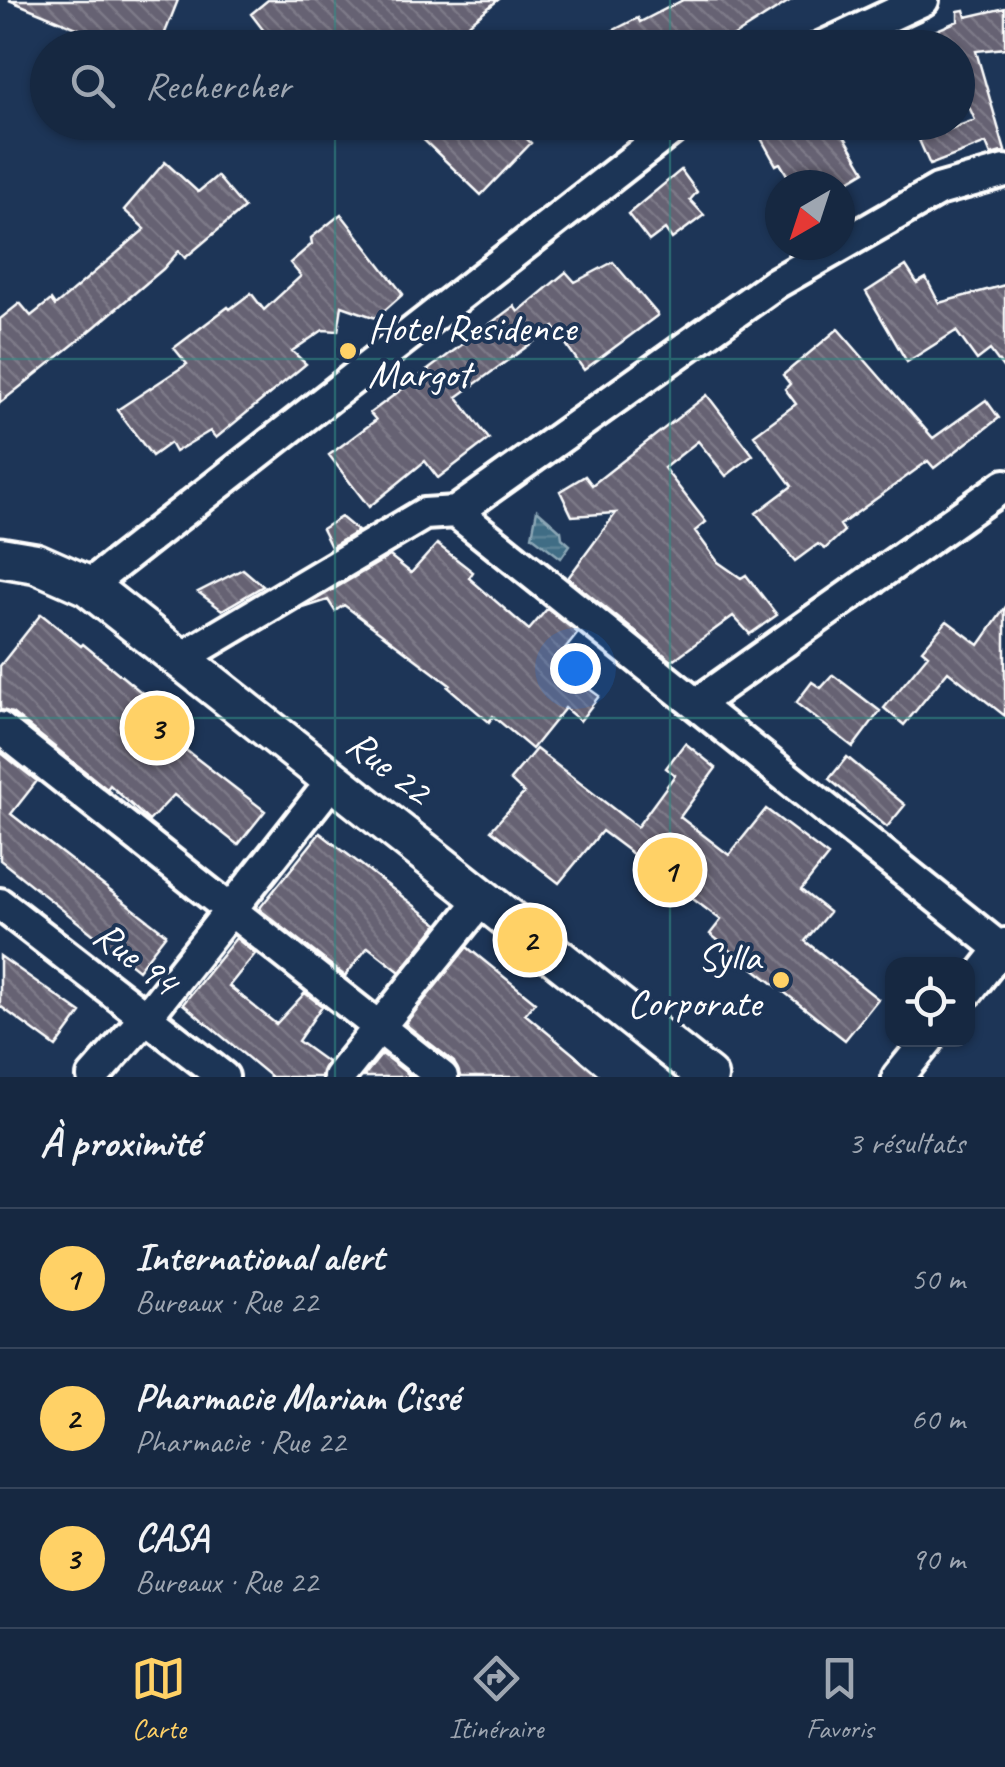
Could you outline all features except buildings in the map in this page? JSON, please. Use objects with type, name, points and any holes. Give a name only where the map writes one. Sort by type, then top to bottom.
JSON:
[{"type":"street","points":[[859,30],[923,0]]},
{"type":"street","points":[[88,586],[659,140]]},
{"type":"street","points":[[180,659],[424,514],[456,512],[776,284],[938,190],[1005,170]]},
{"type":"street","points":[[696,704],[1005,485]]},
{"type":"street","points":[[456,512],[1003,946],[975,981]]},
{"type":"street","name":"Rue 22","points":[[0,557],[36,563],[88,586],[708,1077]]},
{"type":"street","points":[[0,728],[442,1077]]},
{"type":"street","points":[[93,1077],[147,1016],[333,780]]},
{"type":"street","points":[[339,1077],[482,898]]},
{"type":"street","name":"Rue 94","points":[[0,904],[223,1077]]},
{"type":"street","points":[[898,1077],[922,1047]]},
{"type":"water","points":[[537,510],[561,531],[570,545],[561,558],[532,536]]},
{"type":"place","name":"Hotel Residence Margot","points":[[348,351]]},
{"type":"place","name":"CASA","points":[[157,728]]},
{"type":"place","name":"International alert","points":[[670,870]]},
{"type":"place","name":"Pharmacie Mariam Cissé","points":[[530,940]]},
{"type":"place","name":"Sylla Corporate","points":[[781,980]]}]
